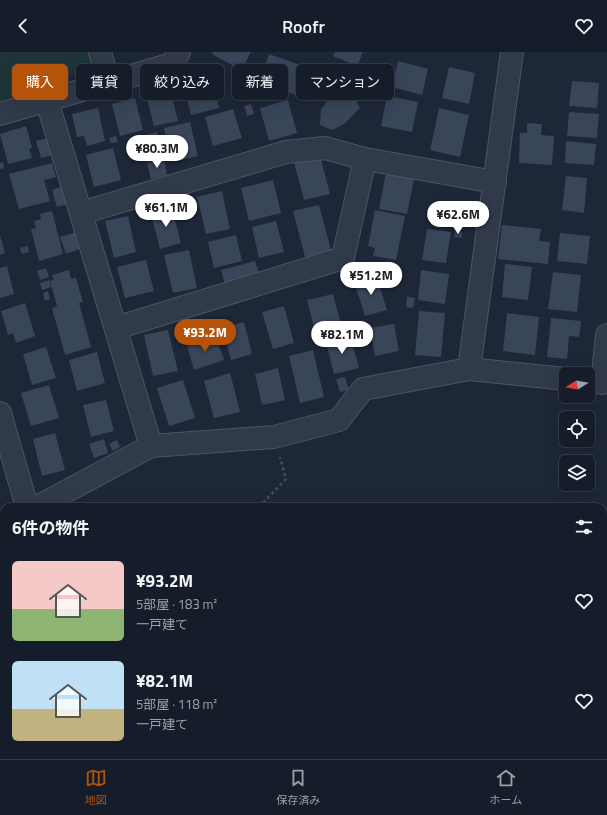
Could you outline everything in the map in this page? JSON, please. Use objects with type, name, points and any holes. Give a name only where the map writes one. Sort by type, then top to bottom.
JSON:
[{"type":"street","points":[[100,52],[103,64]]},
{"type":"street","points":[[132,76],[172,64],[179,52]]},
{"type":"street","points":[[469,369],[512,52]]},
{"type":"street","points":[[0,114],[76,92]]},
{"type":"street","points":[[47,101],[151,446]]},
{"type":"street","points":[[81,213],[286,152],[325,148],[365,158],[495,182]]},
{"type":"street","points":[[116,328],[343,258],[365,158]]},
{"type":"street","points":[[599,383],[607,335]]},
{"type":"street","points":[[44,503],[151,446],[274,437],[339,420],[363,389],[469,369],[559,378]]},
{"type":"street","points":[[0,413],[26,503]]},
{"type":"path","points":[[263,503],[286,479],[274,437]]},
{"type":"green space","points":[[0,52],[93,52],[94,58],[91,64],[76,64],[76,73],[68,76],[68,64],[12,64],[12,97],[0,101]]},
{"type":"building","points":[[213,52],[251,52],[244,64],[232,65],[212,54]]},
{"type":"building","points":[[335,52],[363,52],[358,64],[352,64],[333,56]]},
{"type":"building","points":[[269,54],[297,64],[296,64],[296,95],[288,92],[288,64],[265,64]]},
{"type":"building","points":[[398,61],[428,69],[422,95],[394,88],[394,78]]},
{"type":"building","points":[[449,67],[475,73],[469,104],[442,98]]},
{"type":"building","points":[[572,81],[599,83],[597,108],[569,106]]},
{"type":"building","points":[[394,97],[418,102],[412,132],[381,126],[386,100],[394,100]]},
{"type":"building","points":[[135,98],[143,130],[120,136],[112,104]]},
{"type":"building","points":[[148,100],[173,100],[178,121],[154,126]]},
{"type":"building","points":[[187,100],[217,100],[219,108],[191,115]]},
{"type":"building","points":[[288,100],[297,133],[269,141],[260,108]]},
{"type":"building","points":[[328,100],[356,100],[360,108],[344,124],[332,130],[320,125],[321,109]]},
{"type":"building","points":[[251,104],[254,114],[247,116],[244,106]]},
{"type":"building","points":[[98,108],[105,141],[87,146],[84,136],[77,137],[72,114]]},
{"type":"building","points":[[439,108],[469,115],[460,157],[430,150]]},
{"type":"building","points":[[233,109],[242,138],[213,146],[205,117]]},
{"type":"building","points":[[569,112],[599,114],[597,138],[567,136]]},
{"type":"building","points":[[190,122],[198,156],[172,162],[164,128]]},
{"type":"building","points":[[527,123],[542,124],[541,135],[554,136],[552,165],[519,163],[520,133],[527,133]]},
{"type":"building","points":[[26,126],[32,148],[29,149],[32,158],[8,164],[0,134]]},
{"type":"building","points":[[157,132],[164,157],[147,162],[140,136]]},
{"type":"building","points":[[53,136],[58,154],[41,158],[36,141]]},
{"type":"building","points":[[116,136],[118,142],[111,143],[109,138]]},
{"type":"building","points":[[566,141],[596,144],[594,165],[565,163]]},
{"type":"building","points":[[113,148],[121,180],[94,187],[86,155]]},
{"type":"building","points":[[320,156],[330,194],[304,200],[294,162]]},
{"type":"building","points":[[164,159],[167,175],[151,179],[147,163]]},
{"type":"building","points":[[3,162],[4,168],[0,169],[0,163]]},
{"type":"building","points":[[52,163],[56,177],[44,180],[50,201],[19,209],[9,174]]},
{"type":"building","points":[[386,173],[414,179],[407,214],[379,209]]},
{"type":"building","points":[[566,176],[587,178],[584,213],[562,210]]},
{"type":"building","points":[[273,180],[281,213],[249,221],[241,188]]},
{"type":"building","points":[[66,185],[72,203],[57,207],[52,190]]},
{"type":"building","points":[[222,191],[230,229],[206,234],[197,197]]},
{"type":"building","points":[[319,205],[331,250],[305,257],[293,211]]},
{"type":"building","points":[[172,208],[181,243],[160,249],[151,214]]},
{"type":"building","points":[[375,210],[405,216],[396,260],[373,256],[375,248],[368,246]]},
{"type":"building","points":[[52,211],[63,254],[39,261],[31,229],[36,228],[34,221],[41,219],[40,214]]},
{"type":"building","points":[[128,216],[136,252],[114,258],[105,221]]},
{"type":"building","points":[[276,221],[284,252],[259,258],[252,227]]},
{"type":"building","points":[[502,225],[541,229],[539,241],[550,242],[548,264],[498,259]]},
{"type":"building","points":[[427,229],[451,232],[446,263],[422,260]]},
{"type":"building","points":[[455,231],[462,232],[462,238],[454,237]]},
{"type":"building","points":[[76,232],[82,248],[66,254],[60,237]]},
{"type":"building","points":[[560,233],[590,236],[587,264],[557,261]]},
{"type":"building","points":[[0,235],[5,253],[0,255]]},
{"type":"building","points":[[236,235],[242,261],[214,268],[208,242]]},
{"type":"building","points":[[28,246],[29,252],[22,254],[20,248]]},
{"type":"building","points":[[189,250],[197,288],[173,293],[164,255]]},
{"type":"building","points":[[146,260],[154,291],[125,298],[117,267]]},
{"type":"building","points":[[255,261],[260,276],[225,285],[221,270]]},
{"type":"building","points":[[505,264],[532,267],[528,300],[502,297]]},
{"type":"building","points":[[7,266],[14,294],[0,298],[0,268]]},
{"type":"building","points":[[46,268],[49,277],[40,280],[37,271]]},
{"type":"building","points":[[69,270],[71,279],[76,278],[83,302],[79,303],[91,347],[65,355],[52,308],[57,306],[50,281],[54,280],[52,275]]},
{"type":"building","points":[[421,270],[449,274],[445,304],[418,300]]},
{"type":"building","points":[[553,272],[581,275],[577,312],[548,309]]},
{"type":"building","points":[[376,275],[387,310],[365,316],[354,282]]},
{"type":"building","points":[[49,280],[51,287],[42,290],[40,283]]},
{"type":"building","points":[[48,291],[50,299],[45,301],[43,293]]},
{"type":"building","points":[[333,294],[342,328],[316,335],[307,300]]},
{"type":"building","points":[[407,297],[415,298],[413,308],[406,307]]},
{"type":"building","points":[[25,303],[35,336],[16,343],[13,333],[8,335],[1,311]]},
{"type":"building","points":[[284,306],[294,343],[273,349],[262,312]]},
{"type":"building","points":[[419,311],[445,313],[441,357],[415,355]]},
{"type":"building","points":[[507,313],[539,317],[535,355],[503,351]]},
{"type":"building","points":[[551,318],[581,321],[579,337],[569,336],[567,359],[547,357]]},
{"type":"building","points":[[244,322],[252,354],[231,360],[222,328]]},
{"type":"building","points":[[394,324],[399,351],[375,356],[370,328]]},
{"type":"building","points":[[168,330],[178,371],[153,376],[144,335]]},
{"type":"building","points":[[194,331],[197,338],[184,342],[182,336]]},
{"type":"building","points":[[350,336],[359,368],[334,374],[326,342]]},
{"type":"building","points":[[216,337],[224,360],[194,370],[187,346]]},
{"type":"building","points":[[46,347],[56,378],[32,385],[23,354]]},
{"type":"building","points":[[313,350],[324,397],[300,403],[289,356]]},
{"type":"building","points":[[97,352],[105,383],[77,391],[69,360]]},
{"type":"building","points":[[278,368],[285,400],[262,405],[255,374]]},
{"type":"building","points":[[230,373],[240,412],[214,418],[204,381]]},
{"type":"building","points":[[345,377],[349,390],[340,392],[336,379]]},
{"type":"building","points":[[183,380],[195,418],[169,426],[157,388]]},
{"type":"building","points":[[49,385],[59,418],[31,426],[21,393]]},
{"type":"building","points":[[106,400],[114,431],[91,437],[83,405]]},
{"type":"building","points":[[55,433],[65,470],[42,476],[33,439]]},
{"type":"building","points":[[104,439],[108,453],[94,458],[89,444]]},
{"type":"building","points":[[117,440],[120,447],[113,451],[109,444]]}]
